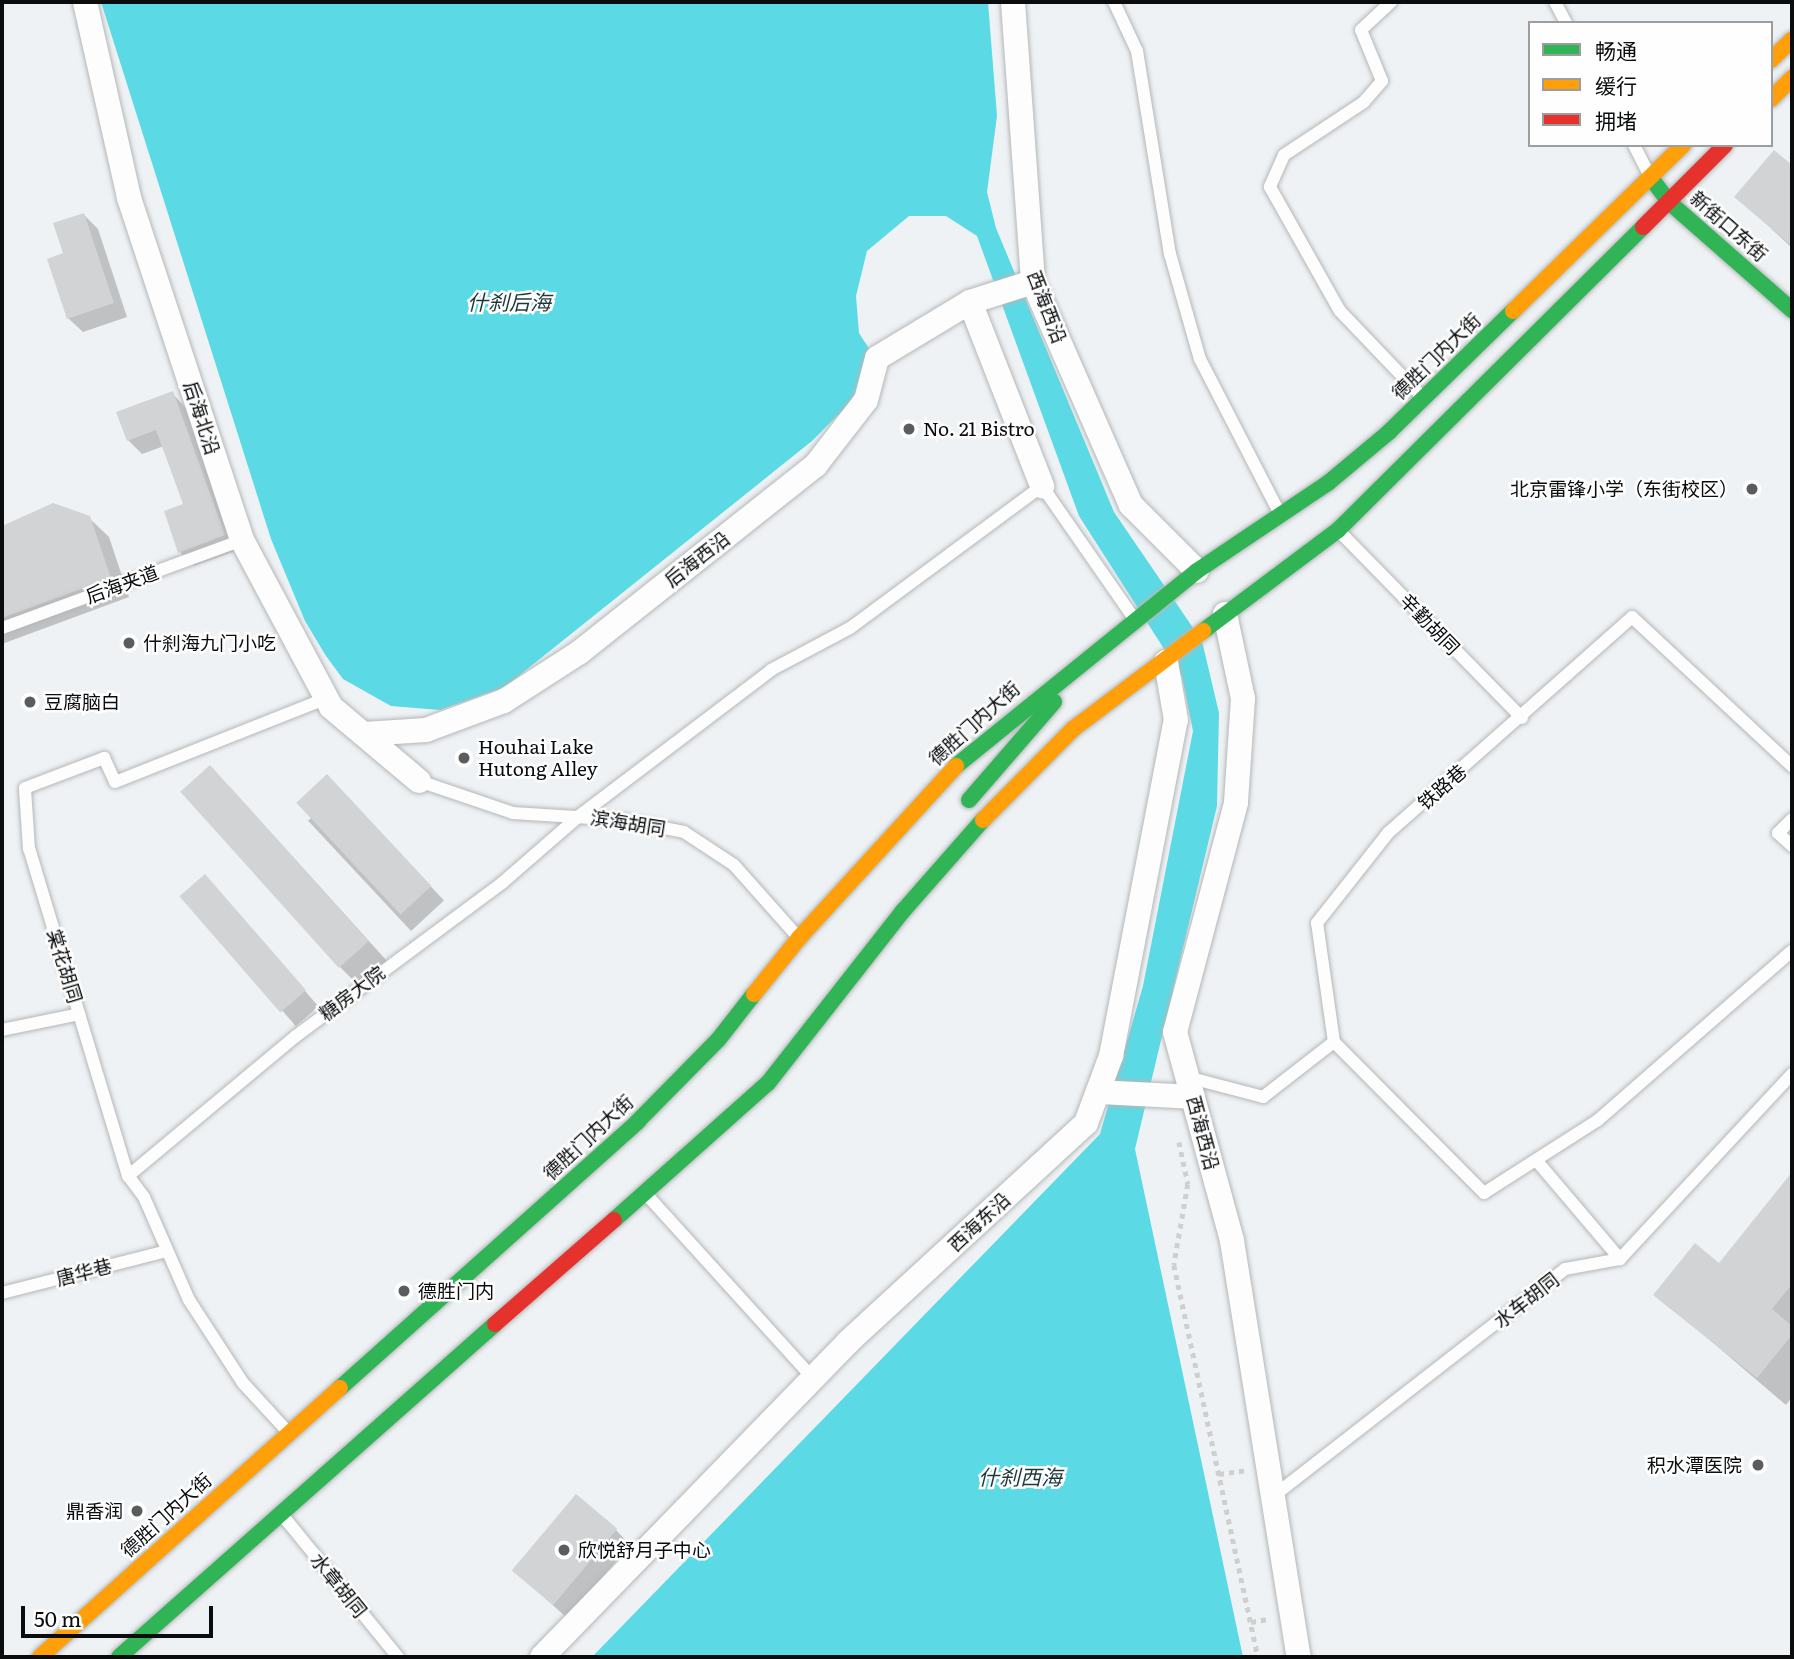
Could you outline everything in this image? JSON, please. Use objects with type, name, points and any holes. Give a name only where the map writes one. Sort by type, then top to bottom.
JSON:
[{"type":"main road","points":[[1773,58],[1792,40]]},
{"type":"main road","points":[[1773,97],[1792,78]]},
{"type":"main road","name":"德胜门内大街","points":[[1203,577],[1338,474],[1423,398],[1681,147]]},
{"type":"main road","points":[[119,1657],[768,1083],[903,911],[1014,785],[1073,729],[1166,662],[1225,614],[1338,530],[1723,147]]},
{"type":"main road","name":"新街口东街","points":[[1651,176],[1669,201],[1792,310]]},
{"type":"main road","points":[[1332,509],[1417,454]]},
{"type":"main road","points":[[1138,625],[1203,577],[1273,541]]},
{"type":"main road","name":"德胜门内大街","points":[[958,813],[1061,694],[1138,625]]},
{"type":"main road","name":"德胜门内大街","points":[[40,1657],[637,1122],[718,1040],[799,939],[965,755],[1138,625]]},
{"type":"main road","points":[[903,911],[938,845]]},
{"type":"street","name":"后海北沿","points":[[85,2],[130,198],[242,540],[331,707],[419,780]]},
{"type":"street","name":"西海西沿","points":[[1013,2],[1033,282],[1131,505],[1203,577]]},
{"type":"street","name":"后海西沿","points":[[364,734],[426,730],[491,706],[580,652],[815,466],[866,400],[877,358],[970,302],[1033,282]]},
{"type":"street","points":[[970,302],[1042,486]]},
{"type":"street","name":"西海西沿","points":[[1225,614],[1243,699],[1236,803],[1175,1032],[1187,1094],[1232,1241],[1276,1493],[1299,1657]]},
{"type":"street","name":"西海东沿","points":[[541,1657],[813,1378],[1086,1123],[1104,1092],[1176,720],[1166,662]]},
{"type":"street","points":[[1104,1092],[1187,1094]]},
{"type":"lane","points":[[1114,2],[1137,51],[1170,254],[1200,359],[1280,516]]},
{"type":"lane","points":[[1391,2],[1361,30],[1382,81],[1364,102],[1284,155],[1270,187],[1340,311],[1423,398]]},
{"type":"lane","points":[[1555,2],[1565,21]]},
{"type":"lane","points":[[1634,147],[1651,176]]},
{"type":"lane","points":[[1042,486],[1138,625]]},
{"type":"lane","name":"糖房大院","points":[[128,1176],[296,1036],[502,884],[579,816],[771,670],[850,628],[1042,486]]},
{"type":"lane","name":"辛勤胡同","points":[[1338,530],[1522,718]]},
{"type":"lane","name":"后海夹道","points":[[2,628],[242,540]]},
{"type":"lane","name":"铁路巷","points":[[1334,1042],[1317,923],[1388,833],[1522,718],[1632,617],[1792,766]]},
{"type":"lane","name":"棠花胡同","points":[[288,1432],[243,1383],[189,1300],[144,1197],[128,1176],[29,849],[25,788],[104,758],[115,782],[327,698]]},
{"type":"lane","name":"滨海胡同","points":[[419,780],[513,813],[579,816],[684,832],[734,864],[799,939]]},
{"type":"lane","points":[[1792,819],[1778,834],[1792,846]]},
{"type":"lane","points":[[1187,1094],[1263,1097],[1334,1042],[1484,1193],[1598,1120],[1792,951]]},
{"type":"lane","points":[[2,1030],[79,1014]]},
{"type":"lane","points":[[1536,1160],[1620,1259],[1792,1074]]},
{"type":"lane","points":[[646,1193],[813,1378]]},
{"type":"lane","name":"唐华巷","points":[[2,1293],[167,1251]]},
{"type":"lane","name":"水车胡同","points":[[1276,1493],[1565,1269],[1620,1259]]},
{"type":"lane","name":"水章胡同","points":[[280,1512],[398,1657]]},
{"type":"path","points":[[1187,1094],[1177,1146],[1188,1184],[1174,1265],[1258,1657]]},
{"type":"water","name":"什刹后海","points":[[101,2],[988,2],[997,116],[987,192],[996,228],[1114,512],[1202,641],[1219,713],[1217,806],[1135,1149],[1243,1657],[592,1657],[1100,1134],[1143,986],[1193,731],[1182,677],[1079,516],[977,236],[946,216],[909,216],[867,251],[856,296],[859,333],[870,350],[858,395],[812,441],[505,687],[440,710],[391,706],[343,679],[326,656],[305,621],[271,539]]},
{"type":"building","points":[[1774,150],[1792,165],[1792,246],[1734,197]]},
{"type":"building","points":[[84,213],[114,303],[67,319],[47,259],[63,253],[53,223]]},
{"type":"building","points":[[173,391],[225,535],[178,553],[164,511],[183,504],[156,430],[127,441],[116,412]]},
{"type":"building","points":[[53,503],[90,516],[111,578],[2,618],[2,526]]},
{"type":"building","points":[[210,765],[369,941],[339,968],[180,792]]},
{"type":"building","points":[[327,774],[431,886],[401,915],[296,803]]},
{"type":"building","points":[[205,874],[306,990],[280,1013],[179,896]]},
{"type":"building","points":[[1792,1172],[1792,1284],[1772,1309],[1792,1326],[1792,1335],[1757,1378],[1653,1295],[1695,1243],[1719,1263]]},
{"type":"building","name":"欣悦舒月子中心","points":[[576,1494],[617,1529],[553,1605],[512,1571]]},
{"type":"traffic: fast","points":[[1654,182],[1669,202],[1792,310]]},
{"type":"traffic: fast","points":[[1203,631],[1338,530],[1643,227]]},
{"type":"traffic: fast","points":[[956,766],[1197,571],[1328,483],[1389,432],[1513,311]]},
{"type":"traffic: fast","points":[[969,800],[1054,702]]},
{"type":"traffic: fast","points":[[614,1220],[768,1083],[903,911],[983,820]]},
{"type":"traffic: fast","points":[[340,1388],[637,1122],[718,1040],[754,994]]},
{"type":"traffic: fast","points":[[119,1657],[495,1324]]},
{"type":"traffic: slow","points":[[1773,58],[1792,40]]},
{"type":"traffic: slow","points":[[1773,97],[1792,78]]},
{"type":"traffic: slow","points":[[1513,311],[1681,147]]},
{"type":"traffic: slow","points":[[983,820],[1073,729],[1203,631]]},
{"type":"traffic: slow","points":[[754,994],[799,938],[956,766]]},
{"type":"traffic: slow","points":[[40,1657],[340,1388]]},
{"type":"traffic: jam","points":[[1643,227],[1723,147]]},
{"type":"traffic: jam","points":[[495,1324],[614,1220]]},
{"type":"place","name":"No. 21 Bistro","points":[[909,429]]},
{"type":"place","name":"北京雷锋小学（东街校区）","points":[[1752,489]]},
{"type":"place","name":"什刹海九门小吃","points":[[129,643]]},
{"type":"place","name":"豆腐脑白","points":[[30,702]]},
{"type":"place","name":"Houhai Lake Hutong Alley","points":[[464,758]]},
{"type":"place","name":"德胜门内","points":[[404,1291]]},
{"type":"place","name":"积水潭医院","points":[[1758,1465]]},
{"type":"place","name":"鼎香润","points":[[137,1511]]},
{"type":"place","name":"欣悦舒月子中心","points":[[564,1550]]},
{"type":"water label","name":"什刹西海","points":[[1020,1476]]}]
